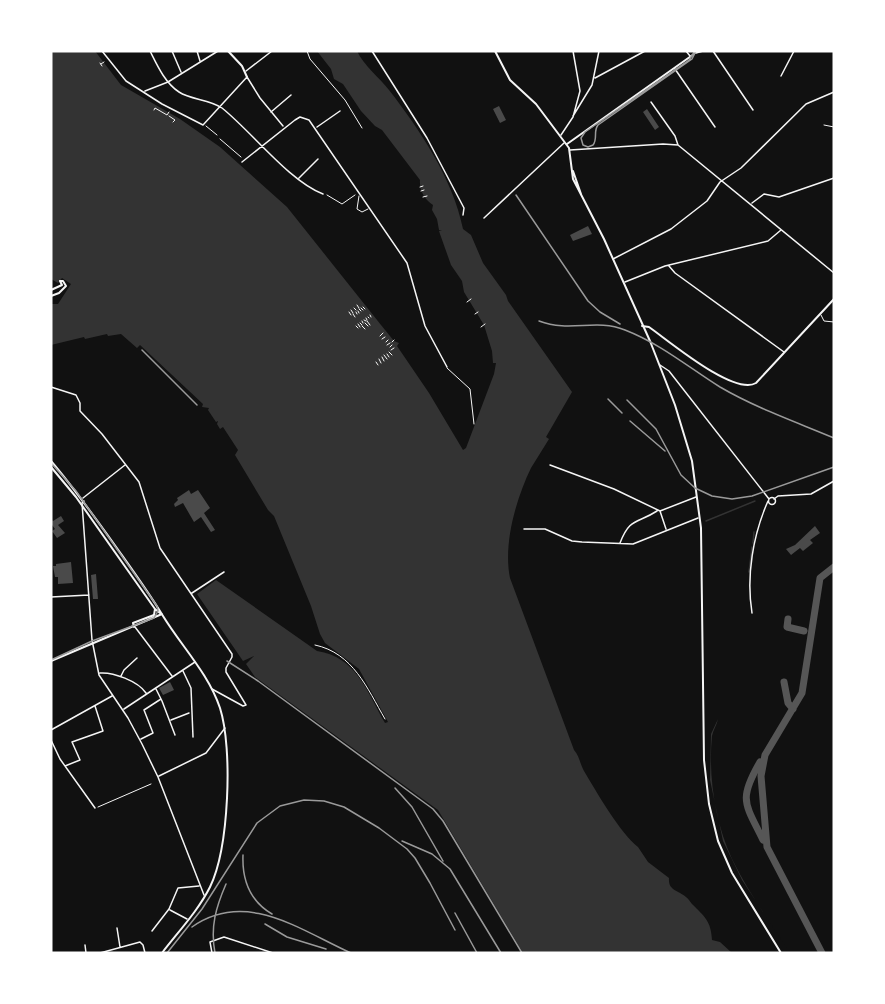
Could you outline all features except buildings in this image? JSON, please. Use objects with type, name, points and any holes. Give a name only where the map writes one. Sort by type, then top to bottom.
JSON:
[{"type":"street","points":[[102,51],[123,78],[162,105],[203,125],[247,77]]},
{"type":"street","points":[[150,51],[168,82],[180,93],[220,107],[298,178],[313,190],[323,194]]},
{"type":"street","points":[[172,51],[182,73]]},
{"type":"street","points":[[197,51],[200,62]]},
{"type":"street","points":[[144,92],[168,82],[218,51]]},
{"type":"street","points":[[228,51],[245,72],[252,88],[284,127]]},
{"type":"street","points":[[245,72],[272,51]]},
{"type":"street","points":[[372,51],[427,138],[464,208],[464,215]]},
{"type":"street","points":[[495,51],[510,80],[531,100],[570,150],[573,179],[613,259],[675,405],[692,461],[699,518],[702,562],[703,723],[706,783],[718,841],[741,890],[781,953]]},
{"type":"street","points":[[573,51],[580,88],[573,117]]},
{"type":"street","points":[[560,135],[589,91],[599,51]]},
{"type":"street","points":[[594,78],[645,51]]},
{"type":"street","points":[[686,51],[690,57]]},
{"type":"street","points":[[484,218],[566,143],[695,52],[703,51]]},
{"type":"street","points":[[713,51],[753,110]]},
{"type":"street","points":[[781,76],[794,51]]},
{"type":"street","points":[[675,68],[715,126]]},
{"type":"street","points":[[613,259],[671,229],[707,201],[722,181],[741,168],[806,104],[834,92]]},
{"type":"street","points":[[271,112],[291,95]]},
{"type":"street","points":[[651,102],[675,136],[678,145],[834,273]]},
{"type":"street","points":[[316,128],[340,111]]},
{"type":"street","points":[[242,162],[284,127],[300,117],[305,117],[316,128],[409,266],[416,301],[425,326],[447,367]]},
{"type":"street","points":[[570,150],[678,145]]},
{"type":"street","points":[[298,178],[318,159]]},
{"type":"street","points":[[751,204],[764,194],[779,197],[834,178]]},
{"type":"street","points":[[623,283],[669,266],[768,242],[782,230]]},
{"type":"street","points":[[669,266],[682,278],[784,352]]},
{"type":"street","points":[[51,290],[62,285],[60,281],[66,285],[62,291],[51,296]]},
{"type":"street","points":[[642,326],[649,327],[718,376],[729,382],[745,386],[756,383],[834,299]]},
{"type":"street","points":[[659,364],[671,373],[771,504],[774,499]]},
{"type":"street","points":[[51,387],[76,395],[81,411],[139,482],[157,542],[232,654],[226,672],[246,705],[243,706],[211,688]]},
{"type":"street","points":[[51,461],[83,501],[85,509],[93,642],[99,673],[140,739],[158,777],[199,886],[205,896]]},
{"type":"street","points":[[83,501],[126,465]]},
{"type":"street","points":[[550,465],[614,489],[658,510],[667,531]]},
{"type":"street","points":[[51,467],[83,501],[85,509],[155,609],[162,614]]},
{"type":"street","points":[[769,500],[778,496],[811,494],[834,481]]},
{"type":"street","points":[[620,544],[626,528],[631,524],[658,510],[696,497]]},
{"type":"street","points":[[752,613],[749,582],[754,545],[759,524],[769,500]]},
{"type":"street","points":[[85,509],[160,609],[195,661],[220,708],[225,728],[227,748],[224,842],[214,876],[205,896],[162,953]]},
{"type":"street","points":[[524,529],[545,529],[582,542],[633,544],[699,518]]},
{"type":"street","points":[[191,594],[224,572]]},
{"type":"street","points":[[51,597],[89,595]]},
{"type":"street","points":[[134,627],[134,623],[154,615],[155,609]]},
{"type":"street","points":[[51,661],[162,614]]},
{"type":"street","points":[[134,627],[173,676]]},
{"type":"street","points":[[121,677],[124,670],[137,658]]},
{"type":"street","points":[[123,710],[195,661]]},
{"type":"street","points":[[182,670],[190,688],[193,738]]},
{"type":"street","points":[[99,673],[111,672],[141,687],[147,694]]},
{"type":"street","points":[[155,688],[175,735]]},
{"type":"street","points":[[51,730],[113,695]]},
{"type":"street","points":[[140,739],[153,733],[144,710],[161,699]]},
{"type":"street","points":[[65,766],[80,760],[72,742],[103,731],[94,706]]},
{"type":"street","points":[[170,720],[190,713]]},
{"type":"street","points":[[158,777],[206,753],[225,728]]},
{"type":"street","points":[[51,741],[65,766],[95,808]]},
{"type":"street","points":[[152,931],[169,909],[178,888],[199,886]]},
{"type":"street","points":[[169,909],[188,920]]},
{"type":"street","points":[[117,928],[120,947]]},
{"type":"street","points":[[212,953],[210,946],[213,940],[224,937],[273,953]]},
{"type":"street","points":[[100,953],[140,942],[145,953]]},
{"type":"street","points":[[85,945],[86,953]]},
{"type":"lane","points":[[824,125],[834,127]]},
{"type":"lane","points":[[220,139],[241,157]]},
{"type":"lane","points":[[359,194],[357,210],[362,212],[369,207]]},
{"type":"lane","points":[[821,313],[824,321],[834,322]]},
{"type":"lane","points":[[447,367],[449,372],[470,389],[474,424]]},
{"type":"path","points":[[307,51],[310,59],[345,100],[362,128]]},
{"type":"path","points":[[158,111],[175,120],[173,122]]},
{"type":"path","points":[[164,117],[169,112]]},
{"type":"path","points":[[167,115],[167,120]]},
{"type":"path","points":[[203,125],[220,139]]},
{"type":"path","points":[[327,195],[342,204],[359,194]]},
{"type":"path","points":[[423,197],[427,196]]},
{"type":"path","points":[[467,302],[471,299]]},
{"type":"path","points":[[357,305],[358,311]]},
{"type":"path","points":[[354,308],[358,311]]},
{"type":"path","points":[[351,310],[358,311]]},
{"type":"path","points":[[349,312],[358,311]]},
{"type":"path","points":[[365,329],[364,322],[369,325]]},
{"type":"path","points":[[481,327],[485,324]]},
{"type":"path","points":[[380,336],[383,333]]},
{"type":"path","points":[[387,345],[392,342]]},
{"type":"path","points":[[389,352],[392,355]]},
{"type":"path","points":[[382,357],[384,361]]},
{"type":"path","points":[[379,359],[381,363]]},
{"type":"path","points":[[315,645],[329,648],[356,669],[385,719]]},
{"type":"path","points":[[95,808],[151,784]]},
{"type":"shaded area","points":[[51,51],[95,51],[121,85],[180,119],[220,147],[287,207],[394,341],[399,343],[397,346],[429,393],[463,450],[466,448],[496,363],[493,363],[484,325],[464,292],[462,281],[451,265],[439,231],[442,231],[439,230],[432,210],[433,205],[423,194],[420,180],[382,130],[361,111],[343,84],[334,79],[331,69],[317,51],[357,51],[401,105],[434,156],[452,192],[463,229],[471,235],[483,263],[572,392],[546,437],[549,439],[531,468],[520,493],[512,522],[508,565],[510,578],[574,750],[595,789],[631,841],[648,862],[669,878],[672,888],[687,898],[704,916],[709,924],[712,940],[720,942],[732,953],[523,953],[438,810],[255,677],[246,664],[254,656],[243,661],[197,594],[216,580],[317,651],[342,660],[366,688],[385,723],[388,722],[359,669],[325,643],[274,516],[268,510],[235,455],[238,450],[223,427],[220,429],[218,421],[216,422],[209,408],[202,407],[203,404],[140,345],[137,348],[121,334],[108,336],[107,334],[85,339],[84,337],[51,345],[51,304],[58,304],[71,284],[62,278],[58,283],[51,279]]},
{"type":"shaded area","points":[[718,719],[712,736],[711,751],[712,783],[716,806],[710,780],[711,734]]},
{"type":"shaded area","points":[[718,818],[732,859],[757,903],[742,880],[723,841]]},
{"type":"waterway","points":[[706,521],[755,501]]},
{"type":"waterway","points":[[753,543],[754,532]]},
{"type":"waterway","points":[[749,572],[752,547]]},
{"type":"taxiway","points":[[822,953],[767,847],[761,776],[765,755],[802,693],[820,578],[834,567]]},
{"type":"taxiway","points":[[788,619],[787,627],[804,631]]},
{"type":"taxiway","points":[[784,682],[788,703],[793,709]]},
{"type":"taxiway","points":[[760,762],[749,785],[746,801],[763,840]]},
{"type":"tram line","points":[[695,51],[689,60],[585,132],[581,138],[583,145],[588,147],[593,145],[598,125],[692,59],[696,51]]},
{"type":"tram line","points":[[51,463],[76,491],[157,606],[158,611],[154,618],[92,641],[51,660]]},
{"type":"railway","points":[[516,195],[588,301],[600,312],[620,324]]},
{"type":"railway","points":[[539,321],[562,326],[603,325],[625,330],[662,349],[734,395],[834,438]]},
{"type":"railway","points":[[142,350],[197,405]]},
{"type":"railway","points":[[608,399],[622,413]]},
{"type":"railway","points":[[627,400],[656,429],[681,475],[695,488],[712,496],[732,499],[752,496],[834,467]]},
{"type":"railway","points":[[630,421],[665,451]]},
{"type":"railway","points":[[227,661],[258,681],[433,809],[443,821],[522,953]]},
{"type":"railway","points":[[395,788],[412,807],[443,861]]},
{"type":"railway","points":[[167,953],[202,909],[257,823],[280,806],[304,800],[324,801],[344,807],[379,828],[407,849],[430,883],[455,930]]},
{"type":"railway","points":[[402,841],[432,854],[450,869],[501,953]]},
{"type":"railway","points":[[243,855],[244,873],[249,889],[258,903],[272,914]]},
{"type":"railway","points":[[215,953],[213,934],[215,917],[226,884]]},
{"type":"railway","points":[[192,927],[212,916],[232,912],[253,912],[293,925],[351,953]]},
{"type":"railway","points":[[455,913],[477,953]]},
{"type":"railway","points":[[265,924],[287,937],[326,949]]}]
